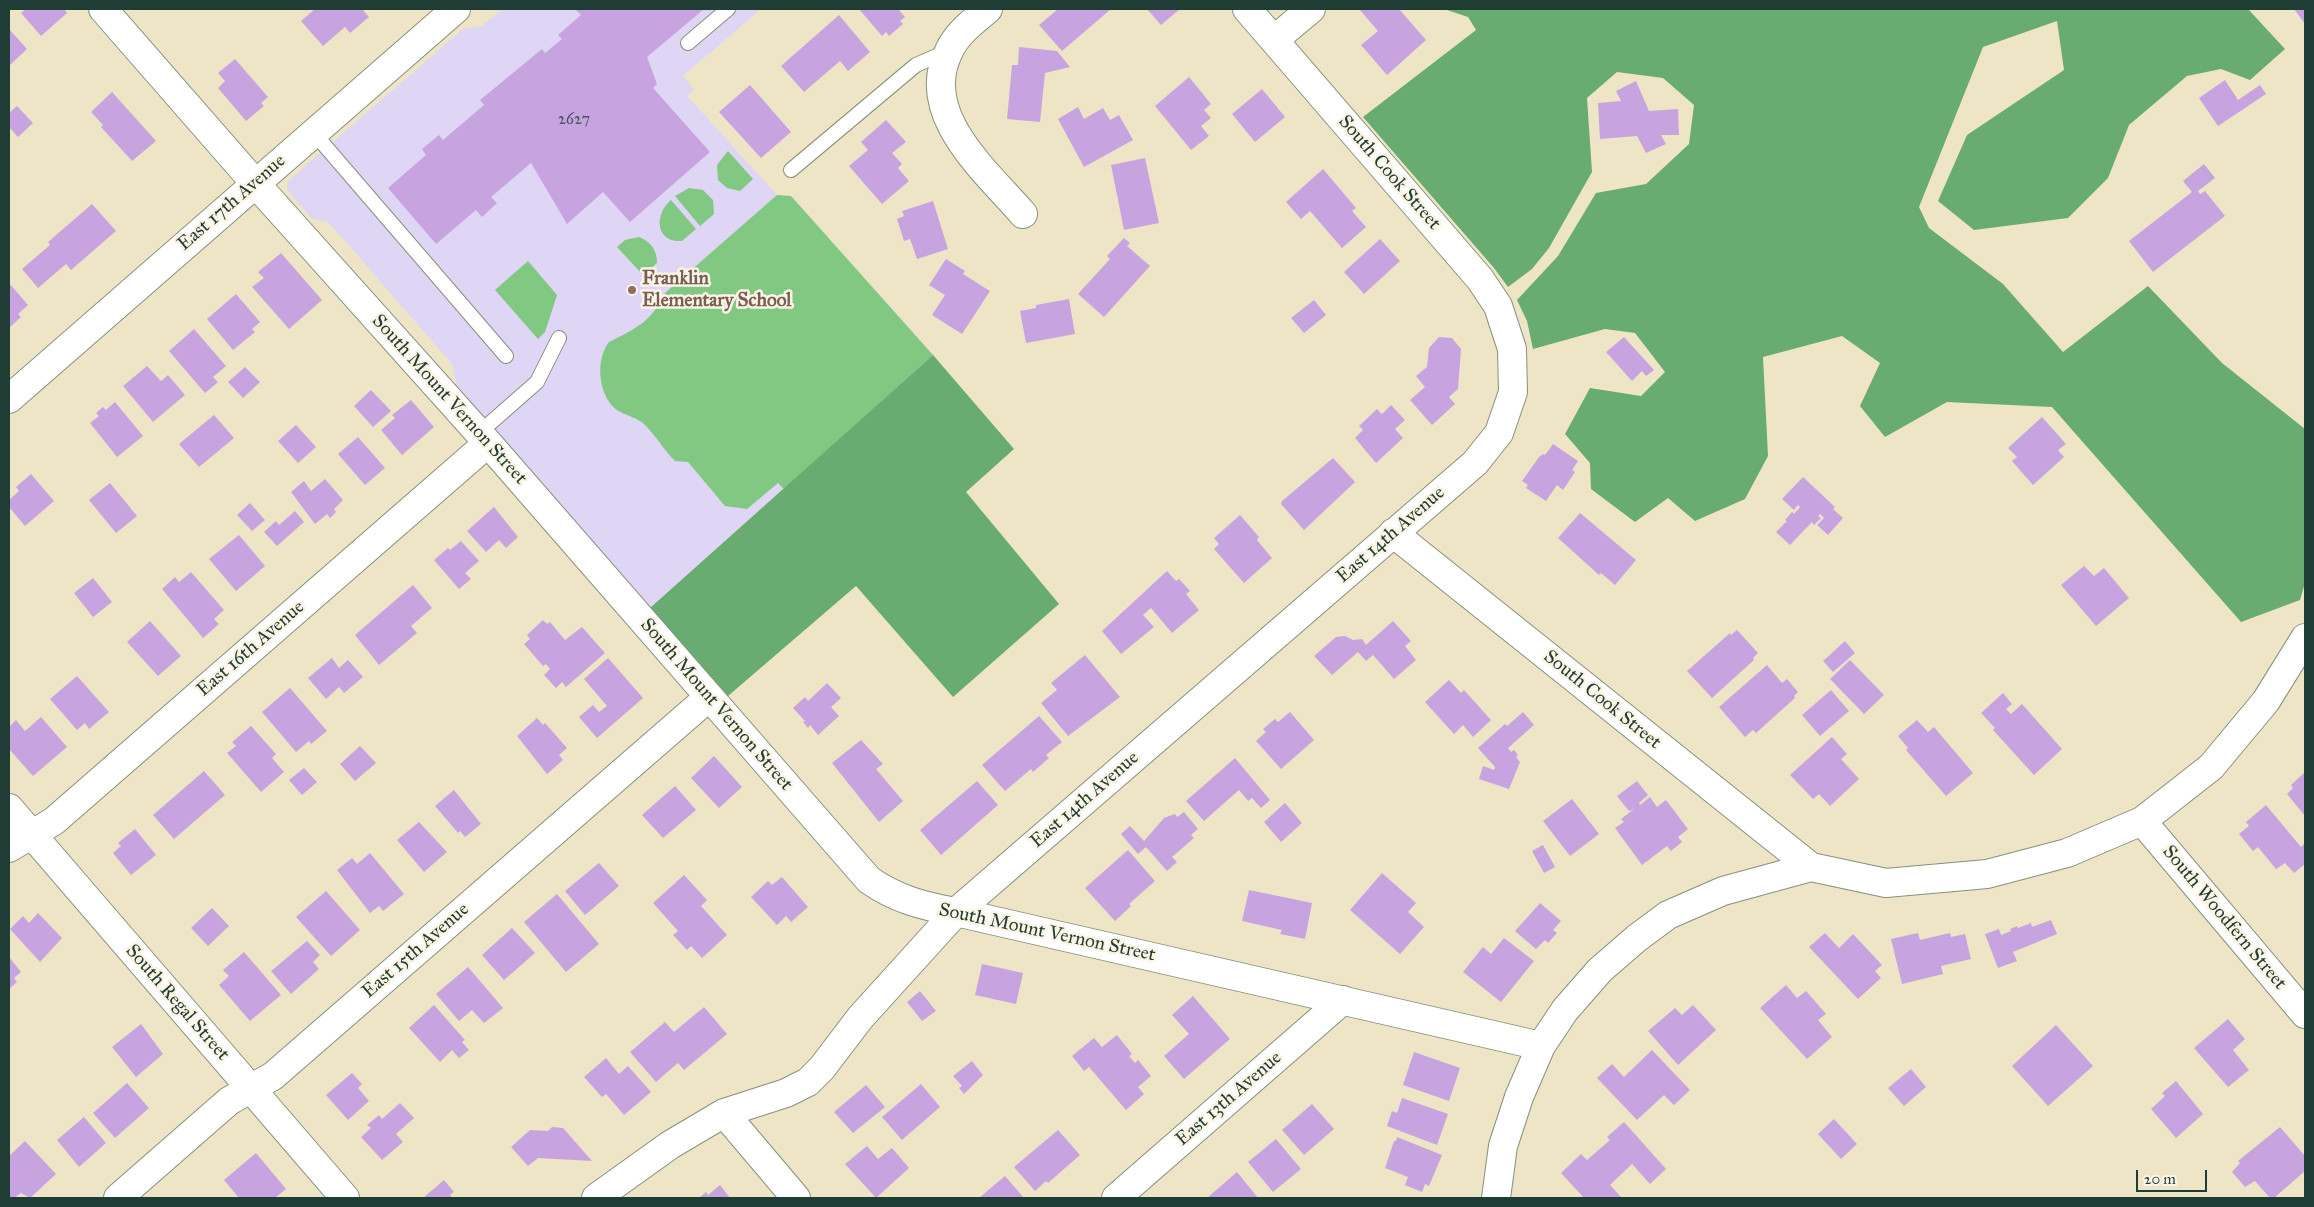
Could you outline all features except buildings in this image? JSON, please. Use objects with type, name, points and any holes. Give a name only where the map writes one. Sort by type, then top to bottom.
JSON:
[{"type":"street","name":"South Mount Vernon Street","points":[[103,9],[255,183],[483,438],[868,880],[886,892],[905,901],[925,907],[956,912],[1541,1046]]},
{"type":"street","name":"East 17th Avenue","points":[[9,399],[456,9]]},
{"type":"street","points":[[988,9],[958,36],[948,51],[943,68],[941,91],[945,116],[959,140],[1023,214]]},
{"type":"street","name":"South Cook Street","points":[[1247,9],[1480,279],[1498,306],[1512,349]]},
{"type":"street","points":[[1274,40],[1312,9]]},
{"type":"street","name":"East 14th Avenue","points":[[596,1198],[670,1145],[724,1113],[786,1093],[808,1082],[822,1068],[860,1018],[956,912],[1475,463],[1499,433],[1513,392],[1512,349]]},
{"type":"street","name":"East 16th Avenue","points":[[20,841],[54,821],[483,438]]},
{"type":"street","name":"South Cook Street","points":[[1393,533],[1811,867]]},
{"type":"street","points":[[1496,1198],[1503,1146],[1519,1097],[1541,1046],[1565,1010],[1600,970],[1637,938],[1668,915],[1723,891],[1811,867],[1886,883],[1987,874],[2067,853],[2142,821],[2211,767],[2266,701],[2305,638]]},
{"type":"street","name":"East 15th Avenue","points":[[118,1198],[230,1101],[273,1076],[709,698]]},
{"type":"street","name":"South Regal Street","points":[[9,808],[20,841],[250,1089],[345,1198]]},
{"type":"street","name":"South Woodfern Street","points":[[2142,821],[2305,1014]]},
{"type":"street","name":"East 13th Avenue","points":[[1116,1198],[1343,1000]]},
{"type":"street","points":[[724,1113],[796,1198]]},
{"type":"lane","points":[[688,43],[728,9]]},
{"type":"lane","points":[[791,170],[916,65],[948,51]]},
{"type":"lane","points":[[314,132],[506,356]]},
{"type":"lane","points":[[483,438],[537,382],[560,338]]},
{"type":"shaded area","name":"Franklin Elementary School","points":[[502,9],[761,9],[683,76],[694,90],[687,96],[777,195],[791,196],[933,355],[650,608],[457,386],[452,364],[331,225],[327,222],[311,218],[287,189],[288,181],[463,29],[482,26]]},
{"type":"green space","points":[[1444,9],[2248,9],[2285,49],[2250,80],[2221,69],[2187,76],[2129,125],[2108,178],[2068,218],[1974,230],[1938,201],[1967,135],[2064,70],[2057,21],[1983,47],[1919,207],[1929,228],[2003,284],[2063,352],[2148,286],[2222,363],[2305,429],[2305,583],[2300,600],[2241,622],[2052,407],[1947,402],[1885,437],[1860,406],[1880,363],[1842,336],[1763,357],[1768,456],[1745,499],[1695,521],[1668,498],[1635,522],[1591,489],[1590,463],[1565,434],[1590,388],[1641,396],[1665,372],[1635,333],[1605,329],[1533,349],[1527,321],[1517,300],[1558,256],[1596,193],[1646,184],[1689,144],[1694,105],[1663,78],[1617,72],[1587,98],[1592,172],[1549,248],[1532,269],[1508,287],[1494,268],[1363,117],[1476,30],[1468,17]]},
{"type":"green space","points":[[728,151],[753,179],[740,191],[727,188],[718,180],[717,165]]},
{"type":"green space","points":[[689,188],[703,190],[713,200],[714,214],[700,226],[675,196]]},
{"type":"green space","points":[[777,195],[791,196],[933,355],[784,489],[778,483],[747,509],[725,506],[688,462],[675,461],[645,425],[639,420],[617,410],[611,404],[602,387],[600,368],[609,342],[628,333],[649,318],[665,293]]},
{"type":"green space","points":[[671,200],[696,229],[682,241],[666,237],[662,233],[660,226],[662,213],[665,206]]},
{"type":"green space","points":[[639,237],[647,241],[657,258],[657,263],[643,275],[617,247],[625,240]]},
{"type":"green space","points":[[528,261],[557,295],[545,332],[538,339],[495,290]]},
{"type":"green space","points":[[933,355],[1014,449],[966,492],[1059,604],[953,697],[856,586],[728,696],[650,608]]},
{"type":"place","name":"Franklin Elementary School","points":[[632,290]]}]
